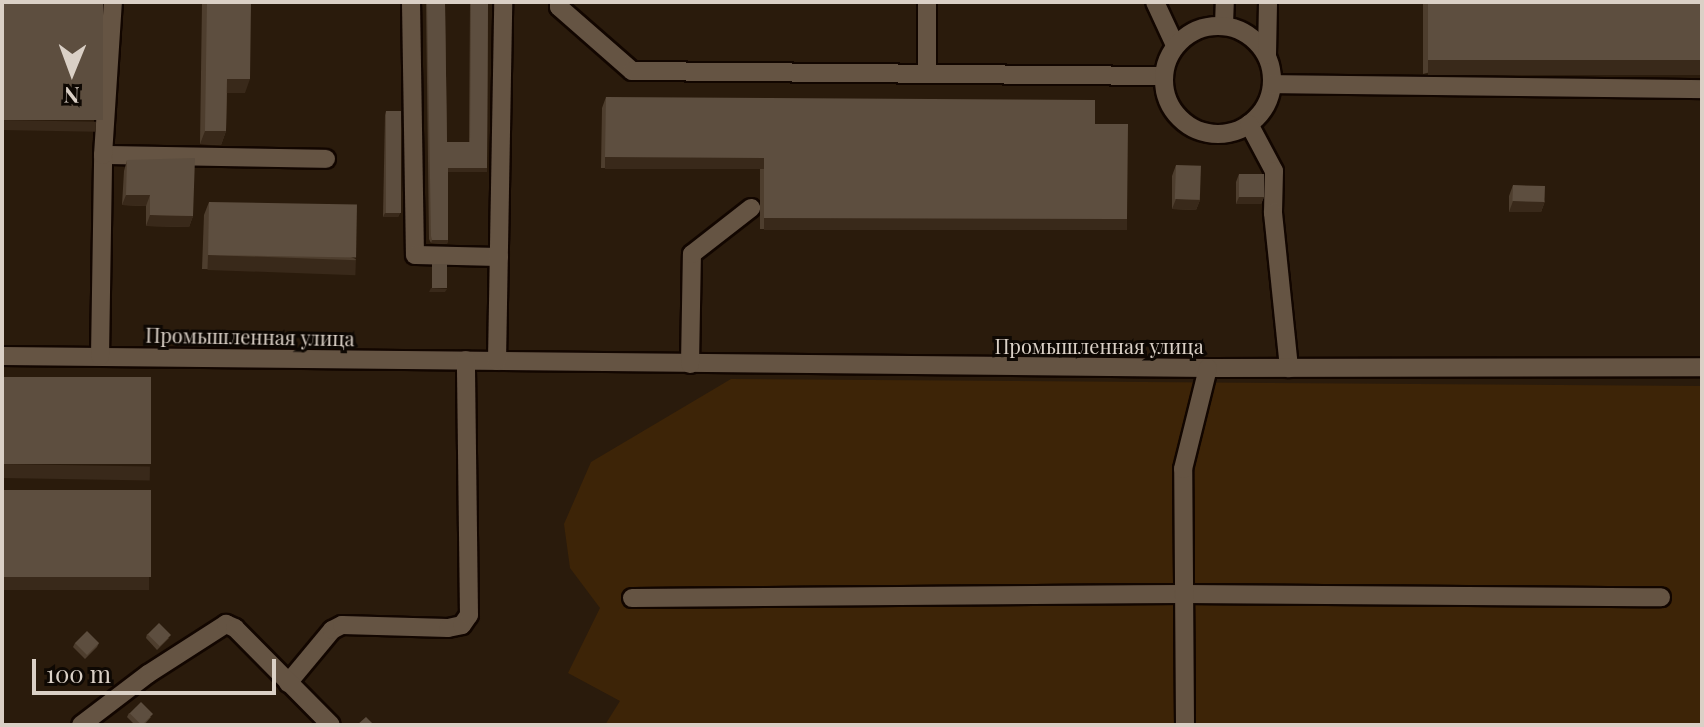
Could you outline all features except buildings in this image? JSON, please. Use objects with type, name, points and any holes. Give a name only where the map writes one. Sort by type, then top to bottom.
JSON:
[{"type":"street","points":[[100,356],[103,155],[113,2]]},
{"type":"street","points":[[411,2],[415,255],[499,257]]},
{"type":"street","points":[[497,361],[503,2]]},
{"type":"street","points":[[559,2],[559,7],[632,71],[1163,76]]},
{"type":"street","points":[[927,2],[927,72]]},
{"type":"street","points":[[1155,2],[1175,45]]},
{"type":"street","points":[[1224,25],[1225,2]]},
{"type":"street","points":[[1267,55],[1249,35],[1224,25],[1202,27],[1175,45],[1163,76],[1170,105],[1191,127],[1220,134],[1249,124],[1265,107],[1272,84],[1267,55],[1268,2]]},
{"type":"street","points":[[1272,84],[1702,89]]},
{"type":"street","points":[[1249,124],[1274,171],[1273,213],[1289,368]]},
{"type":"street","points":[[103,155],[326,159]]},
{"type":"street","points":[[690,364],[692,254],[751,208]]},
{"type":"street","name":"Промышленная улица","points":[[2,356],[1208,368],[1702,367]]},
{"type":"street","points":[[288,683],[332,630],[342,625],[448,628],[462,625],[469,615],[466,360]]},
{"type":"street","points":[[1185,725],[1185,458],[1208,368]]},
{"type":"street","points":[[632,598],[1183,594],[1661,597]]},
{"type":"street","points":[[81,725],[148,674],[226,624],[235,628],[331,725]]},
{"type":"shaded area","points":[[731,379],[1702,386],[1702,725],[605,725],[620,701],[568,673],[600,608],[570,568],[564,524],[591,462]]}]
